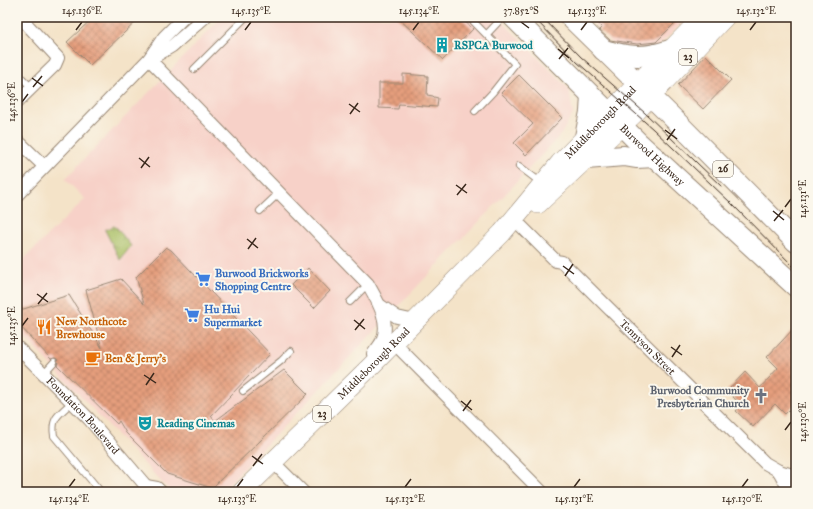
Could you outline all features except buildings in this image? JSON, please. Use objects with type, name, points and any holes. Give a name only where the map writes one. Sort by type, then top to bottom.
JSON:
[{"type":"highway","name":"Burwood Highway","points":[[513,17],[655,157],[793,279]]},
{"type":"highway","name":"26","points":[[570,17],[796,242]]},
{"type":"highway","points":[[603,50],[635,57],[657,55],[670,50]]},
{"type":"highway","points":[[585,138],[590,112],[591,95]]},
{"type":"highway","points":[[586,159],[624,156],[636,158],[655,157]]},
{"type":"main road","name":"Middleborough Road","points":[[643,90],[670,50],[703,17]]},
{"type":"main road","name":"Middleborough Road","points":[[242,492],[510,227],[586,159],[615,119],[643,90],[726,17]]},
{"type":"main road","name":"Middleborough Road","points":[[510,227],[542,183],[560,162],[585,138],[615,119]]},
{"type":"street","points":[[17,102],[55,65],[58,58],[20,17]]},
{"type":"street","points":[[17,195],[149,59],[164,37],[184,17]]},
{"type":"street","points":[[149,59],[172,46],[205,17]]},
{"type":"street","points":[[149,59],[368,284],[380,306],[385,327],[382,340],[373,355],[371,366]]},
{"type":"street","points":[[17,140],[44,166]]},
{"type":"street","name":"Tennyson Street","points":[[510,227],[556,262],[562,262],[765,463],[779,471],[796,476]]},
{"type":"street","points":[[380,306],[397,317],[415,321]]},
{"type":"street","points":[[394,343],[542,492]]},
{"type":"street","name":"Foundation Boulevard","points":[[17,347],[89,419],[147,489],[157,488],[161,492]]},
{"type":"street","points":[[273,462],[303,492]]},
{"type":"street","name":"Tennyson Street","points":[[779,471],[792,492]]},
{"type":"lane","points":[[194,69],[246,17]]},
{"type":"lane","points":[[469,17],[515,64],[475,111]]},
{"type":"lane","points":[[487,34],[502,17]]},
{"type":"lane","points":[[17,73],[31,87]]},
{"type":"lane","points":[[519,166],[542,183]]},
{"type":"lane","points":[[260,211],[279,193]]},
{"type":"lane","points":[[350,302],[368,284]]},
{"type":"lane","points":[[243,391],[281,361],[291,351]]},
{"type":"lane","points":[[43,374],[54,362]]},
{"type":"lane","points":[[72,402],[56,417],[52,427],[54,436],[101,492]]},
{"type":"shaded area","points":[[222,17],[498,17],[569,89],[573,114],[561,134],[513,186],[221,492],[171,492],[17,329],[17,256],[22,261],[85,199],[65,179]]},
{"type":"shaded area","points":[[588,17],[688,17],[656,49],[615,47]]},
{"type":"green space","points":[[114,226],[131,246],[120,260],[105,230]]},
{"type":"tram line","points":[[533,17],[577,62],[653,129],[731,203],[796,269]]},
{"type":"tram line","points":[[542,17],[581,57],[645,113],[721,186]]},
{"type":"place","name":"RSPCA Burwood","points":[[442,45]]},
{"type":"place","name":"Burwood Brickworks Shopping Centre","points":[[203,279]]},
{"type":"place","name":"Hu Hui Supermarket","points":[[192,315]]},
{"type":"place","name":"New Northcote Brewhouse","points":[[44,327]]},
{"type":"place","name":"Ben & Jerry's","points":[[93,358]]},
{"type":"place","name":"Burwood Community Presbyterian Church","points":[[761,396]]},
{"type":"place","name":"Reading Cinemas","points":[[145,423]]}]
